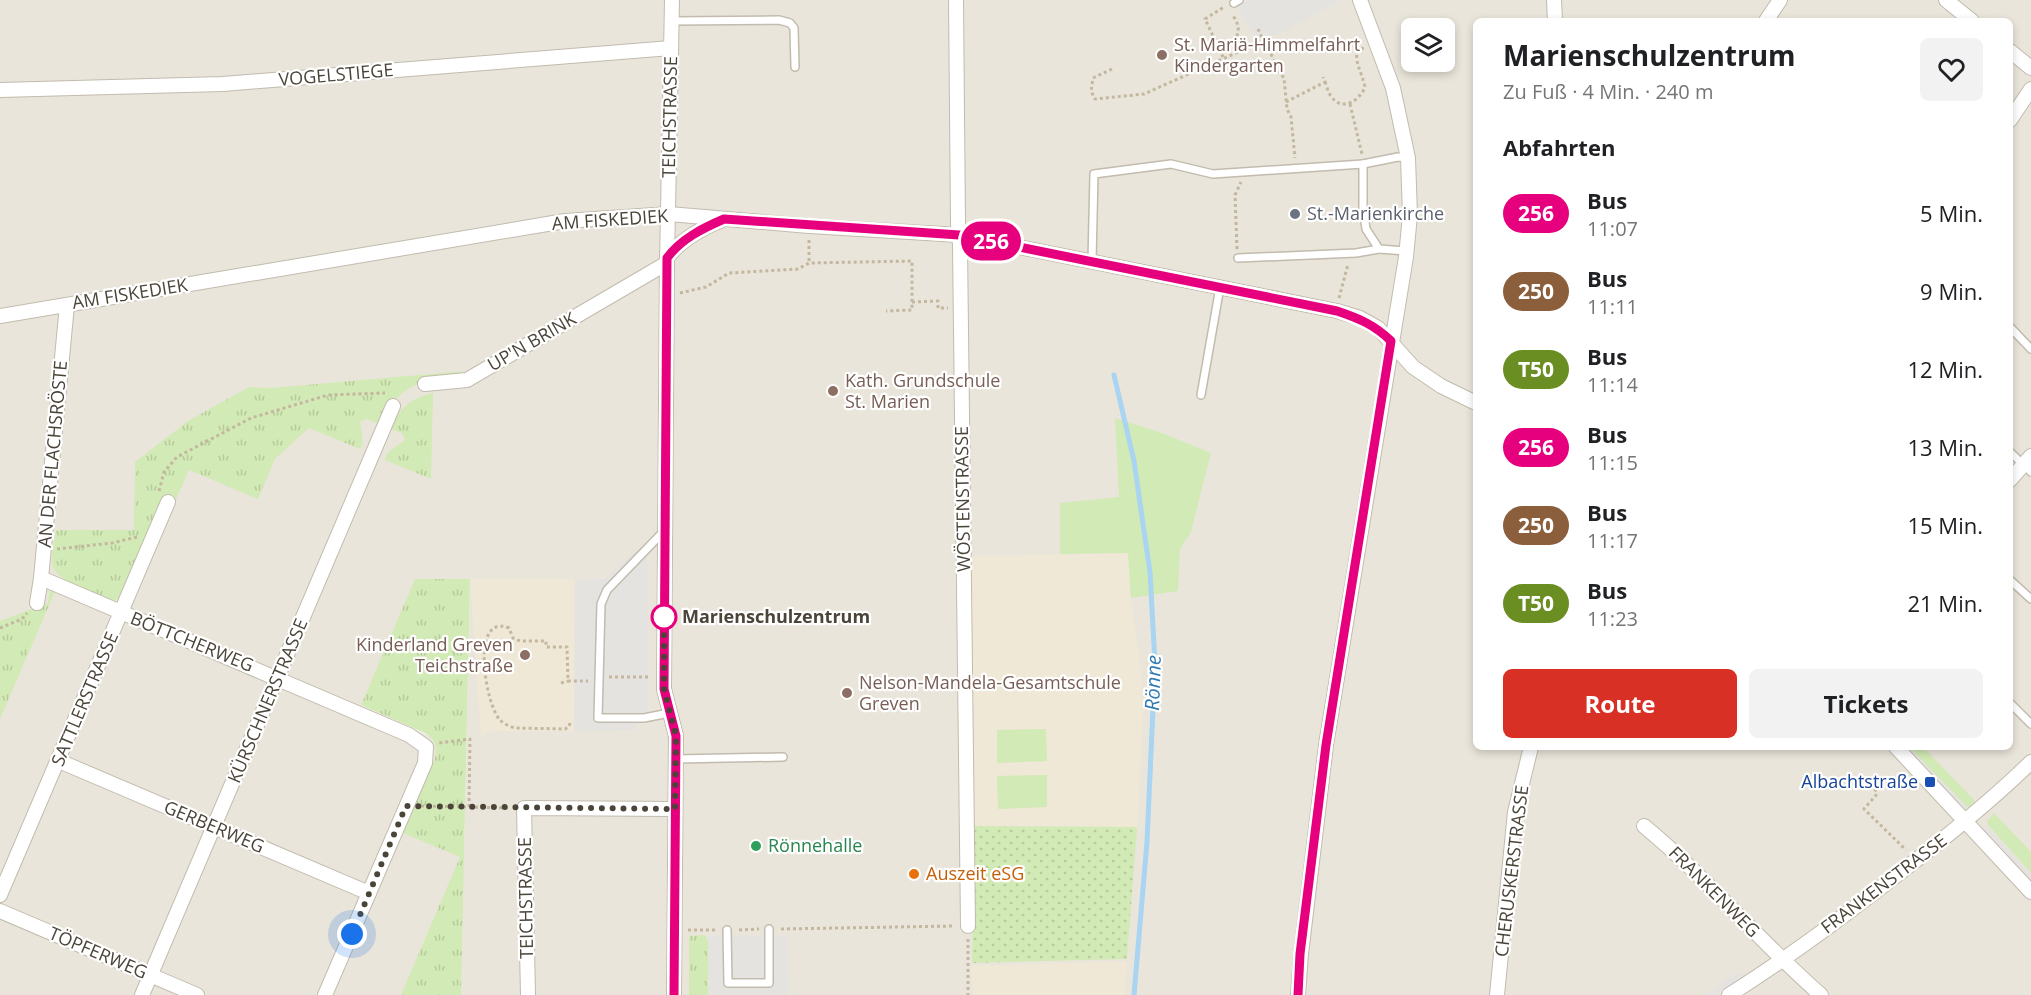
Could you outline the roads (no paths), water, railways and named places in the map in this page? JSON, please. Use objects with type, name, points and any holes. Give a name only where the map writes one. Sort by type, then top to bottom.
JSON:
[{"type":"street","name":"TEICHSTRASSE","points":[[672,0],[667,261],[664,696],[676,736],[674,995]]},
{"type":"street","name":"WÖSTENSTRASSE","points":[[956,0],[968,926]]},
{"type":"street","points":[[1298,995],[1300,954],[1326,745],[1410,215],[1408,158],[1393,88],[1360,0]]},
{"type":"street","points":[[1554,0],[1556,18]]},
{"type":"street","points":[[1768,18],[1780,0]]},
{"type":"street","points":[[1946,0],[1968,18]]},
{"type":"street","name":"VOGELSTIEGE","points":[[0,90],[223,84],[671,48]]},
{"type":"street","points":[[2013,53],[2031,68]]},
{"type":"street","points":[[2013,116],[2031,89]]},
{"type":"street","name":"AM FISKEDIEK","points":[[0,316],[565,221],[669,214],[809,226],[959,235],[1337,311],[1360,318],[1378,328],[1391,341]]},
{"type":"street","name":"UP'N BRINK","points":[[425,384],[467,380],[667,261],[685,240],[704,227],[724,219]]},
{"type":"street","name":"AN DER FLACHSRÖSTE","points":[[37,603],[67,304]]},
{"type":"street","points":[[1391,341],[1413,367],[1441,386],[1473,402]]},
{"type":"street","name":"KÜRSCHNERSTRASSE","points":[[142,995],[393,406]]},
{"type":"street","points":[[2013,477],[2028,464]]},
{"type":"street","name":"SATTLERSTRASSE","points":[[0,895],[121,613],[163,499]]},
{"type":"street","name":"BÖTTCHERWEG","points":[[41,579],[278,677],[409,735],[426,747],[425,762],[369,893]]},
{"type":"street","name":"CHERUSKERSTRASSE","points":[[1497,995],[1515,812],[1530,750]]},
{"type":"street","points":[[1901,750],[2031,892]]},
{"type":"street","name":"GERBERWEG","points":[[58,761],[369,893]]},
{"type":"street","name":"FRANKENSTRASSE","points":[[1729,995],[1783,961],[1967,821],[2031,762]]},
{"type":"street","name":"TEICHSTRASSE","points":[[528,995],[524,808],[675,809]]},
{"type":"street","name":"FRANKENWEG","points":[[1644,826],[1678,854],[1783,961],[1821,995]]},
{"type":"street","points":[[325,995],[369,893]]},
{"type":"street","name":"TÖPFERWEG","points":[[0,910],[197,995]]},
{"type":"lane","points":[[672,21],[779,20],[790,23],[794,28],[795,67]]},
{"type":"lane","points":[[1092,261],[1094,174],[1172,164],[1213,174],[1363,164],[1398,157],[1408,158]]},
{"type":"lane","points":[[1363,164],[1363,208],[1366,229],[1379,249]]},
{"type":"lane","points":[[1238,258],[1351,254],[1379,249],[1406,251]]},
{"type":"lane","points":[[1201,395],[1220,287]]},
{"type":"lane","points":[[2013,330],[2031,349]]},
{"type":"lane","points":[[2013,454],[2028,464]]},
{"type":"lane","points":[[664,531],[607,590],[601,604],[598,718],[644,718],[669,713]]},
{"type":"lane","points":[[2013,583],[2029,598]]},
{"type":"lane","points":[[2013,706],[2031,724]]},
{"type":"lane","points":[[676,759],[783,757]]},
{"type":"lane","points":[[727,930],[728,982],[769,983],[769,929]]},
{"type":"waterway","name":"Rönne","points":[[1114,375],[1134,461],[1150,572],[1155,664],[1147,842],[1134,995]]},
{"type":"place","name":"St. Mariä-Himmelfahrt Kindergarten","points":[[1162,55]]},
{"type":"place","name":"St.-Marienkirche","points":[[1295,214]]},
{"type":"place","name":"Kath. Grundschule St. Marien","points":[[833,391]]},
{"type":"place","name":"Marienschulzentrum","points":[[664,617]]},
{"type":"place","name":"Kinderland Greven Teichstraße","points":[[525,655]]},
{"type":"place","name":"Nelson-Mandela-Gesamtschule Greven","points":[[847,693]]},
{"type":"place","name":"Albachtstraße","points":[[1930,782]]},
{"type":"place","name":"Rönnehalle","points":[[756,846]]},
{"type":"place","name":"Auszeit eSG","points":[[914,874]]}]
